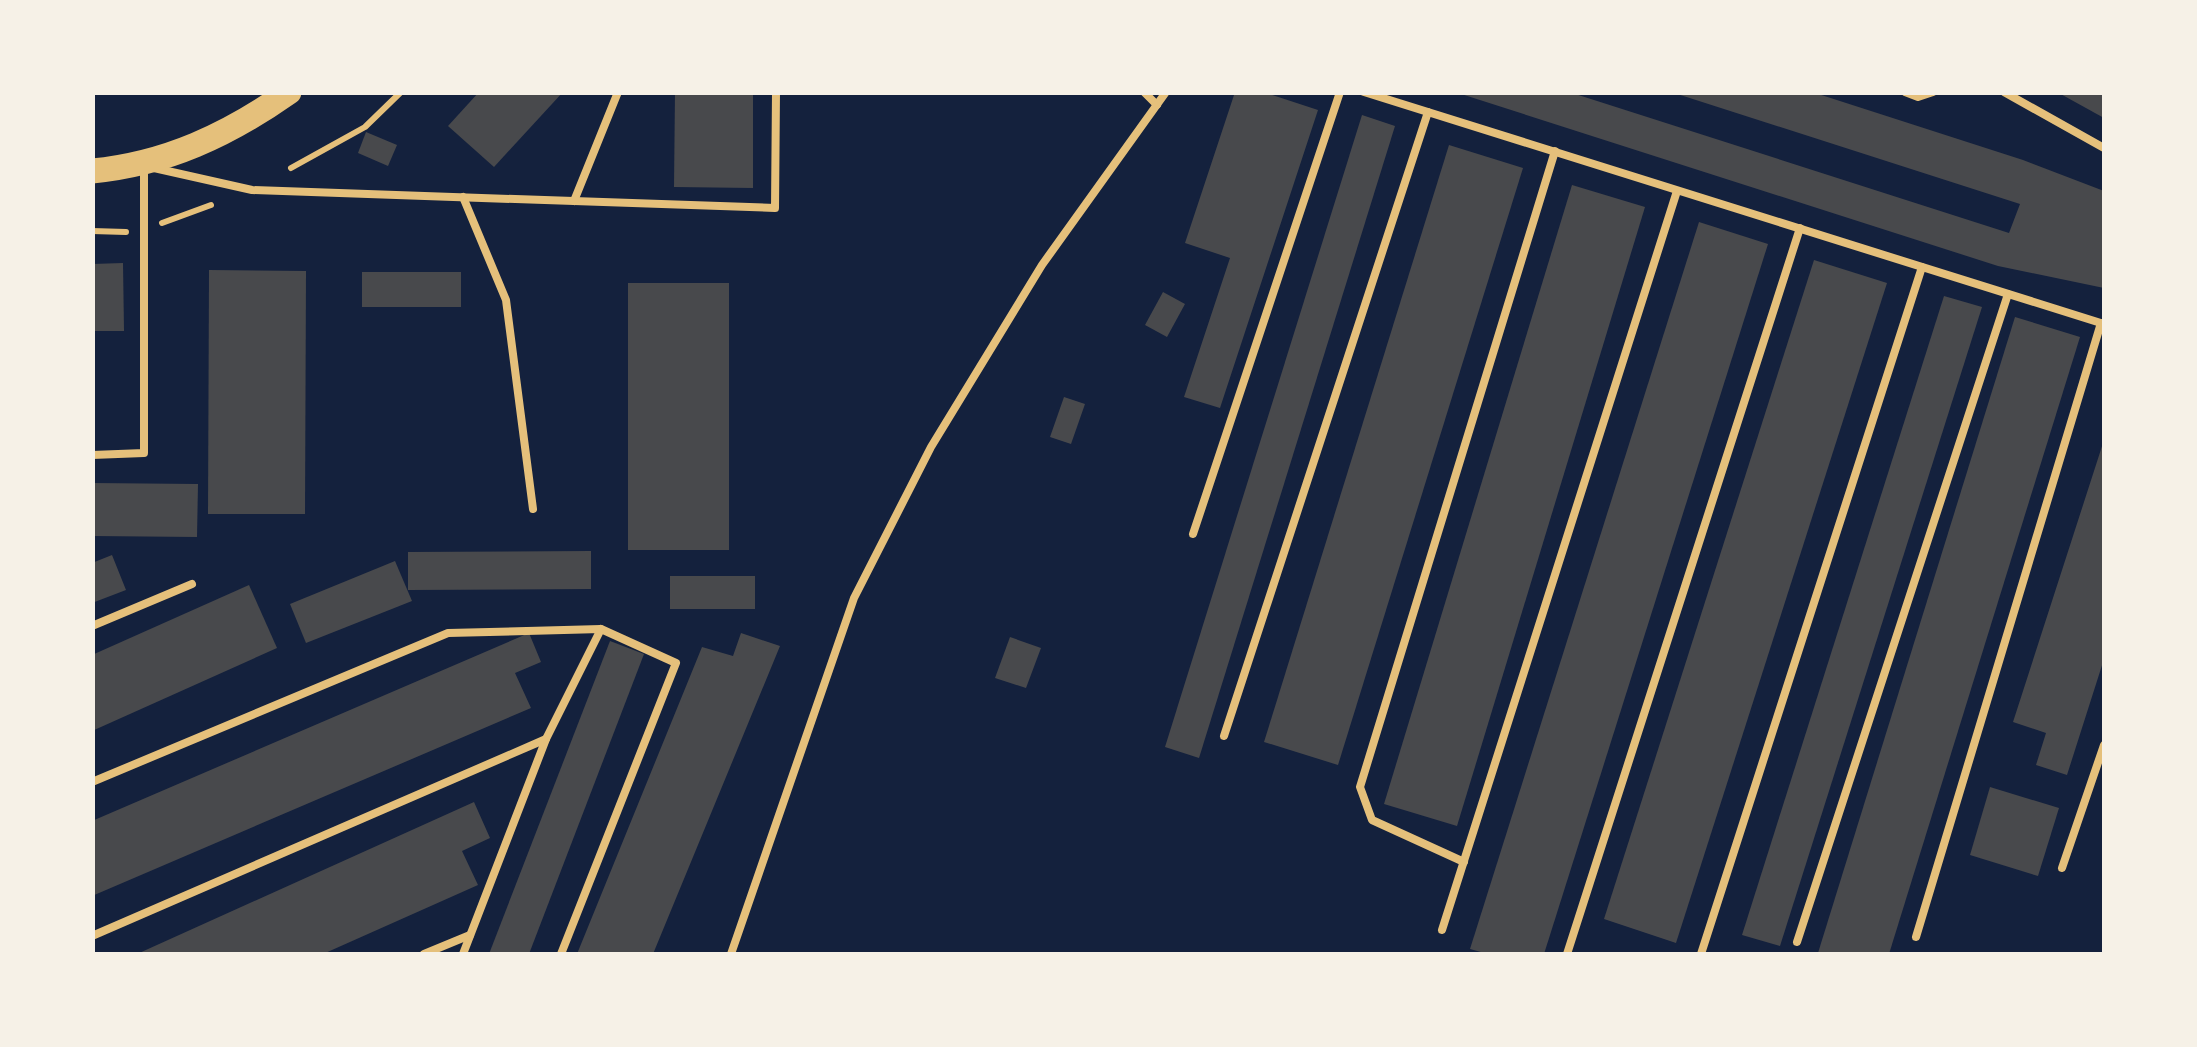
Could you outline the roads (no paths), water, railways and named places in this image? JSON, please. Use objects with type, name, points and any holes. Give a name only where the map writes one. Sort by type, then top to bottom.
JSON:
[{"type":"main road","points":[[92,171],[144,166],[210,140],[289,92]]},
{"type":"lane","points":[[574,201],[618,92]]},
{"type":"lane","points":[[92,455],[144,453],[144,166],[252,190],[775,208],[776,92]]},
{"type":"lane","points":[[1144,92],[1157,105]]},
{"type":"lane","points":[[731,954],[854,598],[931,447],[1042,264],[1166,92]]},
{"type":"lane","points":[[1193,534],[1340,92]]},
{"type":"lane","points":[[1364,92],[2103,323],[1916,937]]},
{"type":"lane","points":[[1905,92],[1918,97],[1933,92]]},
{"type":"lane","points":[[2004,92],[2104,148]]},
{"type":"lane","points":[[1224,736],[1428,112]]},
{"type":"lane","points":[[1464,862],[1372,820],[1360,787],[1555,151]]},
{"type":"lane","points":[[1442,930],[1677,191]]},
{"type":"lane","points":[[463,197],[506,300],[532,510]]},
{"type":"lane","points":[[1567,954],[1800,228]]},
{"type":"lane","points":[[1701,954],[1922,267]]},
{"type":"lane","points":[[1797,942],[2008,294]]},
{"type":"lane","points":[[92,626],[192,584]]},
{"type":"lane","points":[[463,954],[546,739],[601,629]]},
{"type":"lane","points":[[92,782],[448,633],[601,629],[676,663],[561,954]]},
{"type":"lane","points":[[92,936],[546,739]]},
{"type":"lane","points":[[2062,868],[2104,746]]},
{"type":"lane","points":[[424,954],[470,936]]}]
